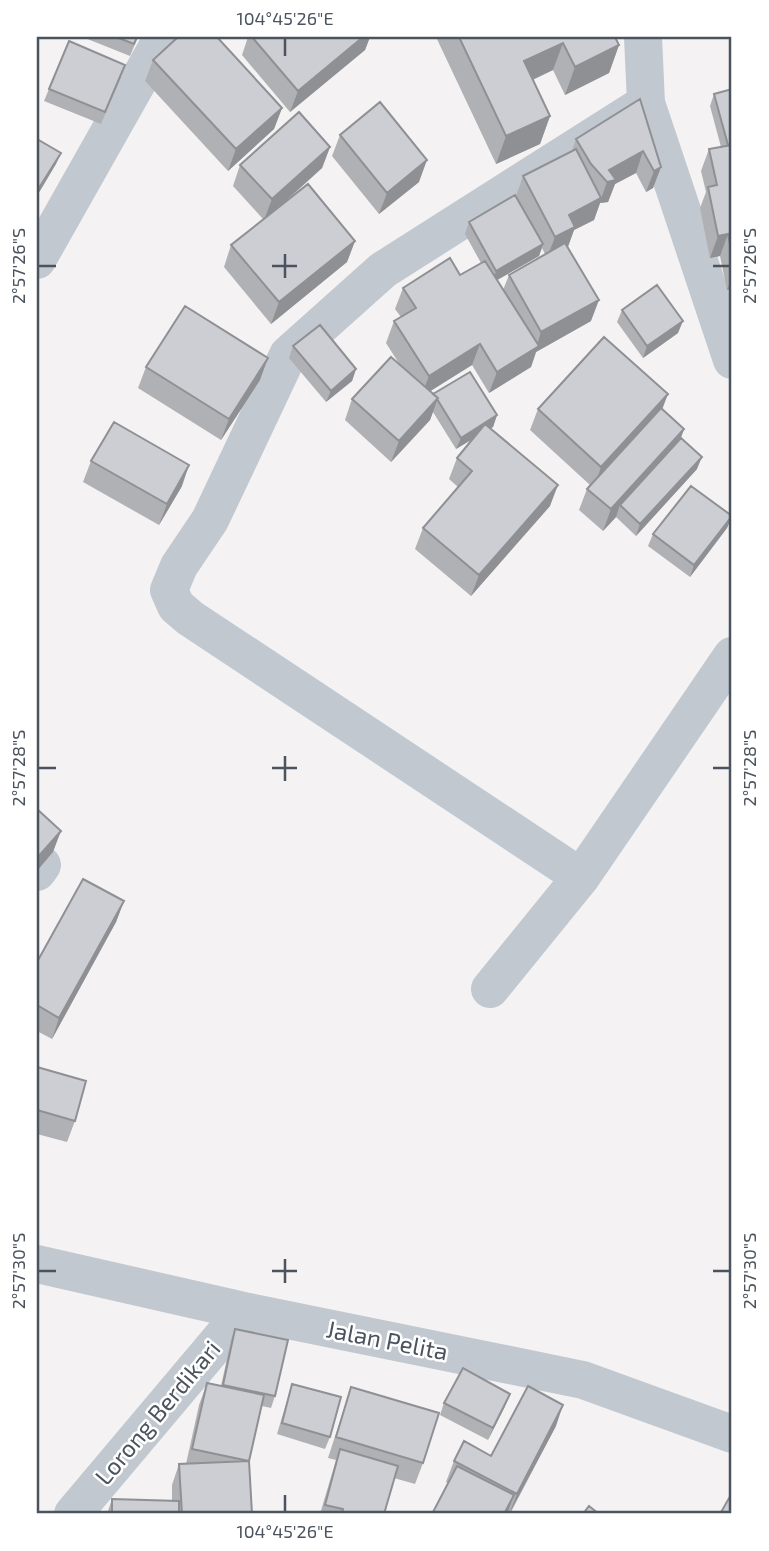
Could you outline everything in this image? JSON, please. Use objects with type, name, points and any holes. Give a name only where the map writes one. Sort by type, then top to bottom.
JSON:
[{"type":"street","points":[[37,260],[163,37]]},
{"type":"street","points":[[643,37],[646,103],[725,315],[732,359]]},
{"type":"street","points":[[581,877],[190,618],[176,606],[169,590],[179,566],[210,520],[288,355],[383,270],[646,103]]},
{"type":"street","points":[[490,989],[581,877],[732,656]]},
{"type":"street","name":"Jalan Pelita","points":[[37,1264],[244,1311],[583,1380],[732,1434]]},
{"type":"street","name":"Lorong Berdikari","points":[[73,1514],[244,1311]]},
{"type":"building","points":[[116,37],[137,37],[134,44]]},
{"type":"building","points":[[178,37],[217,37],[282,108],[236,149],[153,60]]},
{"type":"building","points":[[252,37],[363,37],[298,91]]},
{"type":"building","points":[[459,37],[615,37],[619,45],[575,67],[563,43],[524,61],[550,116],[506,136]]},
{"type":"building","points":[[69,41],[125,65],[105,112],[49,89]]},
{"type":"building","points":[[732,89],[732,145],[728,145],[714,94]]},
{"type":"building","points":[[640,99],[661,167],[654,171],[643,151],[609,170],[616,180],[607,182],[591,164],[576,139]]},
{"type":"building","points":[[380,102],[427,160],[387,193],[340,135]]},
{"type":"building","points":[[299,112],[330,147],[272,199],[240,165]]},
{"type":"building","points":[[37,139],[61,153],[37,191]]},
{"type":"building","points":[[732,145],[732,255],[728,234],[718,236],[708,187],[717,185],[709,149]]},
{"type":"building","points":[[576,149],[601,198],[569,215],[575,227],[555,237],[523,176]]},
{"type":"building","points":[[308,184],[355,241],[279,302],[231,245]]},
{"type":"building","points":[[515,195],[543,244],[496,271],[469,222]]},
{"type":"building","points":[[565,243],[599,300],[541,332],[509,275]]},
{"type":"building","points":[[450,258],[460,275],[485,261],[539,346],[497,372],[480,344],[429,376],[394,321],[416,308],[403,288]]},
{"type":"building","points":[[657,285],[683,321],[647,346],[622,310]]},
{"type":"building","points":[[185,306],[268,358],[229,419],[146,367]]},
{"type":"building","points":[[320,325],[356,369],[331,391],[293,346]]},
{"type":"building","points":[[604,337],[668,394],[601,467],[538,409]]},
{"type":"building","points":[[391,357],[438,398],[399,441],[352,399]]},
{"type":"building","points":[[470,372],[497,415],[461,438],[433,394]]},
{"type":"building","points":[[661,408],[684,429],[611,509],[587,489]]},
{"type":"building","points":[[114,422],[189,465],[167,504],[91,461]]},
{"type":"building","points":[[485,424],[558,485],[479,575],[423,528],[472,471],[457,458]]},
{"type":"building","points":[[681,438],[702,457],[640,524],[620,505]]},
{"type":"building","points":[[691,486],[732,516],[694,565],[653,534]]},
{"type":"building","points":[[37,809],[61,831],[37,858]]},
{"type":"building","points":[[83,879],[124,901],[59,1018],[37,1005],[37,962]]},
{"type":"building","points":[[37,1067],[86,1081],[75,1121],[37,1110]]},
{"type":"building","points":[[235,1329],[288,1340],[275,1396],[223,1385]]},
{"type":"building","points":[[463,1368],[510,1394],[493,1428],[444,1403]]},
{"type":"building","points":[[207,1383],[264,1395],[249,1461],[192,1449]]},
{"type":"building","points":[[292,1384],[341,1397],[330,1437],[282,1423]]},
{"type":"building","points":[[528,1386],[563,1405],[517,1494],[454,1461],[464,1441],[491,1456]]},
{"type":"building","points":[[351,1387],[439,1413],[423,1463],[336,1437]]},
{"type":"building","points":[[340,1449],[398,1466],[384,1514],[342,1514],[343,1509],[325,1505]]},
{"type":"building","points":[[249,1461],[252,1514],[182,1514],[179,1464]]},
{"type":"building","points":[[457,1466],[514,1495],[504,1514],[432,1514]]},
{"type":"building","points":[[732,1493],[732,1514],[720,1514]]},
{"type":"building","points":[[112,1499],[179,1501],[179,1514],[112,1514]]},
{"type":"building","points":[[589,1506],[599,1514],[583,1514]]}]
